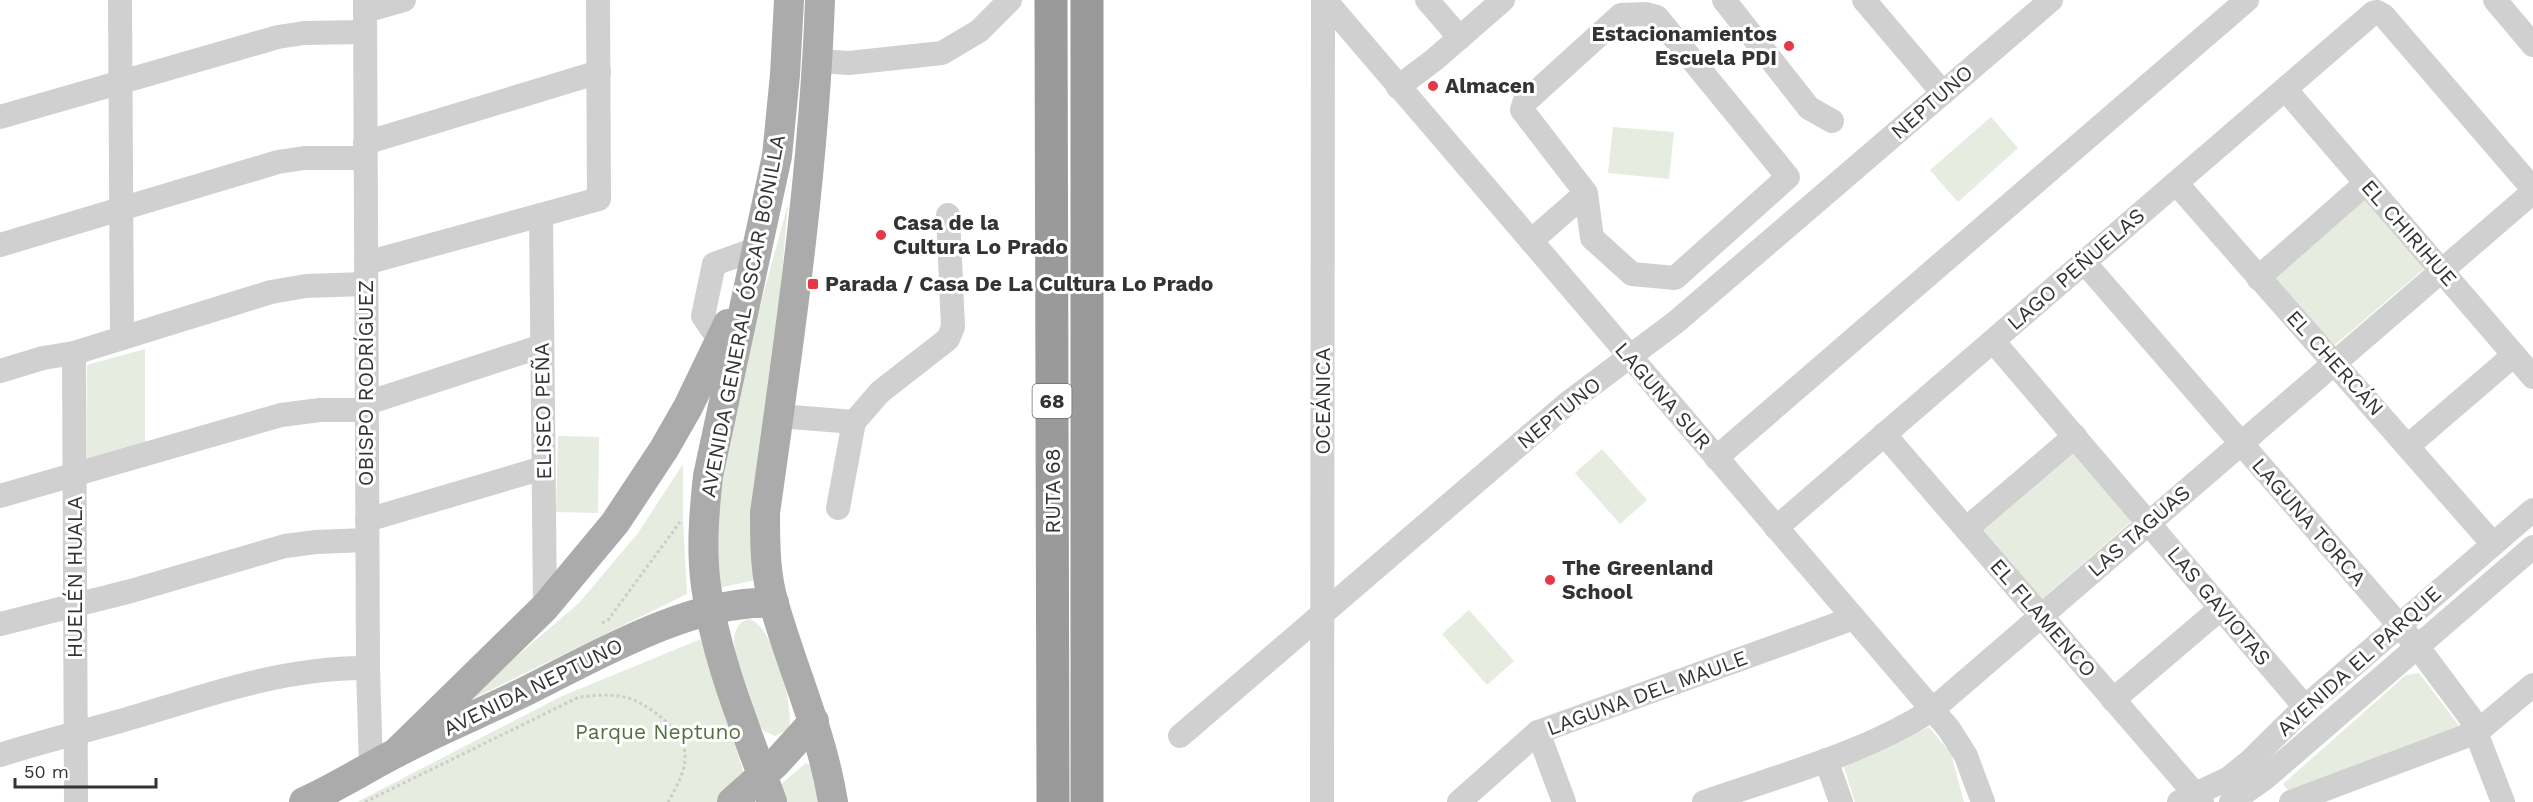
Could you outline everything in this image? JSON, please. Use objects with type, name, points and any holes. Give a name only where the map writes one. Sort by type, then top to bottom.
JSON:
[{"type":"highway","name":"RUTA 68","points":[[1051,0],[1053,802]]},
{"type":"highway","name":"RUTA 68","points":[[1087,0],[1087,802]]},
{"type":"main road","name":"AVENIDA GENERAL ÓSCAR BONILLA","points":[[767,788],[730,684],[710,612],[704,556],[705,502],[708,476],[777,156],[785,85],[789,0]]},
{"type":"main road","name":"AVENIDA GENERAL ÓSCAR BONILLA","points":[[820,0],[818,61],[805,210],[765,513],[765,549],[774,603],[814,721],[833,802]]},
{"type":"main road","points":[[397,752],[545,607],[588,558],[641,486],[688,407],[720,341],[755,252]]},
{"type":"main road","name":"AVENIDA NEPTUNO","points":[[304,802],[397,752],[529,705],[631,640],[682,620],[741,603],[774,603]]},
{"type":"main road","points":[[732,802],[767,788],[790,749],[814,721]]},
{"type":"street","points":[[120,0],[122,338]]},
{"type":"street","points":[[0,117],[278,36],[304,33],[404,0]]},
{"type":"street","points":[[0,371],[43,358],[74,353],[271,292],[366,273],[541,215],[599,199],[598,0]]},
{"type":"street","points":[[818,61],[849,63],[942,53],[979,31],[1010,0]]},
{"type":"street","name":"LAGUNA SUR","points":[[1324,0],[1949,729],[1966,756],[1983,802]]},
{"type":"street","name":"OCEÁNICA","points":[[1322,802],[1324,0]]},
{"type":"street","points":[[1427,0],[1460,38]]},
{"type":"street","points":[[1398,87],[1460,38],[1503,0]]},
{"type":"street","points":[[1724,0],[1809,108],[1832,121]]},
{"type":"street","points":[[1864,0],[1943,93]]},
{"type":"street","name":"NEPTUNO","points":[[1180,736],[1569,402],[1676,322],[2051,0]]},
{"type":"street","points":[[1716,458],[2247,0]]},
{"type":"street","points":[[2494,0],[2533,45]]},
{"type":"street","name":"LAGO PEÑUELAS","points":[[1776,528],[2285,88],[2377,12],[2384,16],[2533,190]]},
{"type":"street","points":[[1630,13],[1657,17],[1788,177],[1675,278],[1632,274],[1592,238],[1586,193],[1522,110],[1524,103],[1621,15],[1630,13]]},
{"type":"street","name":"OBISPO RODRÍGUEZ","points":[[364,14],[368,668],[371,767]]},
{"type":"street","points":[[0,245],[278,162],[365,151],[598,72]]},
{"type":"street","name":"EL CHIRIHUE","points":[[2285,88],[2533,377]]},
{"type":"street","name":"EL CHERCÁN","points":[[2176,183],[2258,278],[2336,362],[2493,544]]},
{"type":"street","points":[[2258,278],[2366,183]]},
{"type":"street","name":"LAS TAGUAS","points":[[1718,800],[1900,730],[1932,710],[2533,190]]},
{"type":"street","points":[[1530,241],[1586,193]]},
{"type":"street","name":"ELISEO PEÑA","points":[[541,215],[545,607]]},
{"type":"street","points":[[838,508],[854,422],[880,392],[948,339],[953,327],[948,215]]},
{"type":"street","name":"LAGUNA TORCA","points":[[2084,262],[2417,646],[2462,705],[2477,732],[2503,802]]},
{"type":"street","name":"LAS GAVIOTAS","points":[[1993,340],[2305,707]]},
{"type":"street","points":[[0,496],[281,415],[367,406],[542,346]]},
{"type":"street","name":"HUELÉN HUALA","points":[[74,353],[76,802]]},
{"type":"street","points":[[2408,446],[2514,355]]},
{"type":"street","points":[[778,416],[854,422]]},
{"type":"street","name":"EL FLAMENCO","points":[[1884,434],[2114,700],[2192,800]]},
{"type":"street","points":[[1966,529],[2075,436]]},
{"type":"street","points":[[0,624],[131,591],[285,546],[316,542],[367,530],[543,468]]},
{"type":"street","name":"AVENIDA EL PARQUE","points":[[2192,800],[2250,761],[2305,707],[2533,510]]},
{"type":"street","name":"AVENIDA EL PARQUE","points":[[2244,799],[2533,547]]},
{"type":"street","points":[[2114,700],[2221,608]]},
{"type":"street","name":"LAGUNA DEL MAULE","points":[[1459,802],[1538,732],[1854,618]]},
{"type":"street","points":[[0,755],[263,679],[315,670],[368,668]]},
{"type":"street","points":[[2291,802],[2477,732],[2533,685]]},
{"type":"street","points":[[1538,732],[1564,802]]},
{"type":"street","points":[[1826,760],[1841,802]]},
{"type":"path","points":[[598,626],[608,620],[682,519]]},
{"type":"path","points":[[365,802],[529,705],[602,694],[633,700],[669,722],[681,738],[686,758],[675,790],[668,802]]},
{"type":"green space","points":[[1991,117],[2018,148],[1958,202],[1930,170]]},
{"type":"green space","points":[[1613,127],[1674,132],[1669,179],[1608,173]]},
{"type":"green space","points":[[2365,195],[2426,267],[2335,345],[2273,280]]},
{"type":"green space","points":[[788,204],[755,580],[719,588],[715,528],[730,416]]},
{"type":"green space","points":[[145,349],[145,451],[87,464],[87,365]]},
{"type":"green space","points":[[558,436],[599,437],[598,513],[556,512]]},
{"type":"green space","points":[[2073,447],[2135,518],[2036,604],[1974,533]]},
{"type":"green space","points":[[1602,449],[1647,500],[1620,524],[1575,473]]},
{"type":"green space","points":[[683,464],[687,594],[460,705],[579,603],[638,533]]},
{"type":"green space","points":[[1469,610],[1514,661],[1487,685],[1442,634]]},
{"type":"green space","name":"Parque Neptuno","points":[[749,619],[758,625],[767,636],[781,668],[789,703],[789,729],[775,736],[764,731],[759,725],[738,667],[735,636],[739,625]]},
{"type":"green space","name":"Parque Neptuno","points":[[701,639],[746,780],[721,802],[357,802],[560,697]]},
{"type":"green space","points":[[2419,673],[2460,727],[2289,792],[2283,784],[2406,675]]},
{"type":"green space","points":[[1929,727],[1951,754],[1964,802],[1855,802],[1844,767]]},
{"type":"green space","points":[[806,763],[813,767],[821,802],[783,802],[779,786]]},
{"type":"place","name":"Estacionamientos Escuela PDI","points":[[1789,46]]},
{"type":"place","name":"Almacen","points":[[1433,86]]},
{"type":"place","name":"Casa de la Cultura Lo Prado","points":[[881,235]]},
{"type":"place","name":"Parada / Casa De La Cultura Lo Prado","points":[[813,284]]},
{"type":"place","name":"The Greenland School","points":[[1550,580]]}]
